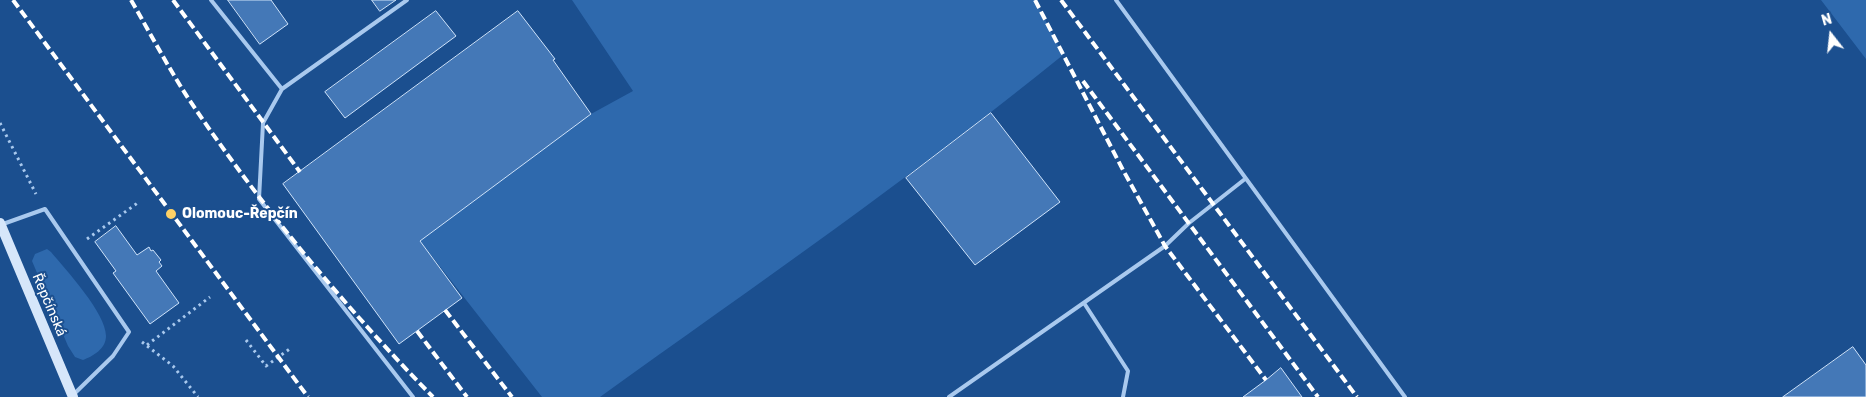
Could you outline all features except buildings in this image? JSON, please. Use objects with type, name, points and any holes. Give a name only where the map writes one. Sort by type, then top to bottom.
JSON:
[{"type":"street","name":"Řepčínská","points":[[0,224],[73,397]]},
{"type":"lane","points":[[211,0],[282,89]]},
{"type":"lane","points":[[407,0],[282,89],[263,123],[260,199],[412,397]]},
{"type":"lane","points":[[1116,0],[1405,397]]},
{"type":"lane","points":[[949,397],[1166,246],[1189,223],[1245,179]]},
{"type":"lane","points":[[0,224],[44,209],[129,332],[113,356],[73,397]]},
{"type":"lane","points":[[1084,303],[1128,371],[1123,397]]},
{"type":"path","points":[[0,123],[44,209]]},
{"type":"path","points":[[72,250],[139,202]]},
{"type":"path","points":[[146,345],[210,297]]},
{"type":"path","points":[[129,332],[173,366],[198,397]]},
{"type":"path","points":[[246,340],[266,366],[291,348]]},
{"type":"shaded area","points":[[572,0],[1035,0],[1063,55],[892,187],[600,397],[542,397],[420,241],[591,114],[633,91]]},
{"type":"shaded area","points":[[1821,0],[1866,0],[1866,59]]},
{"type":"shaded area","points":[[47,249],[75,280],[93,304],[104,327],[106,336],[104,345],[95,354],[83,360],[75,357],[68,346],[32,261],[35,254]]},
{"type":"railway","points":[[13,0],[308,397]]},
{"type":"railway","points":[[131,0],[188,98],[244,177],[335,290],[433,397]]},
{"type":"railway","points":[[173,0],[300,172]]},
{"type":"railway","points":[[1035,0],[1123,170],[1165,246],[1266,380]]},
{"type":"railway","points":[[1061,0],[1357,397]]},
{"type":"railway","points":[[1083,81],[1318,397]]},
{"type":"railway","points":[[445,310],[512,397]]},
{"type":"railway","points":[[417,331],[467,397]]},
{"type":"place","name":"Olomouc-Řepčín","points":[[171,214]]}]
